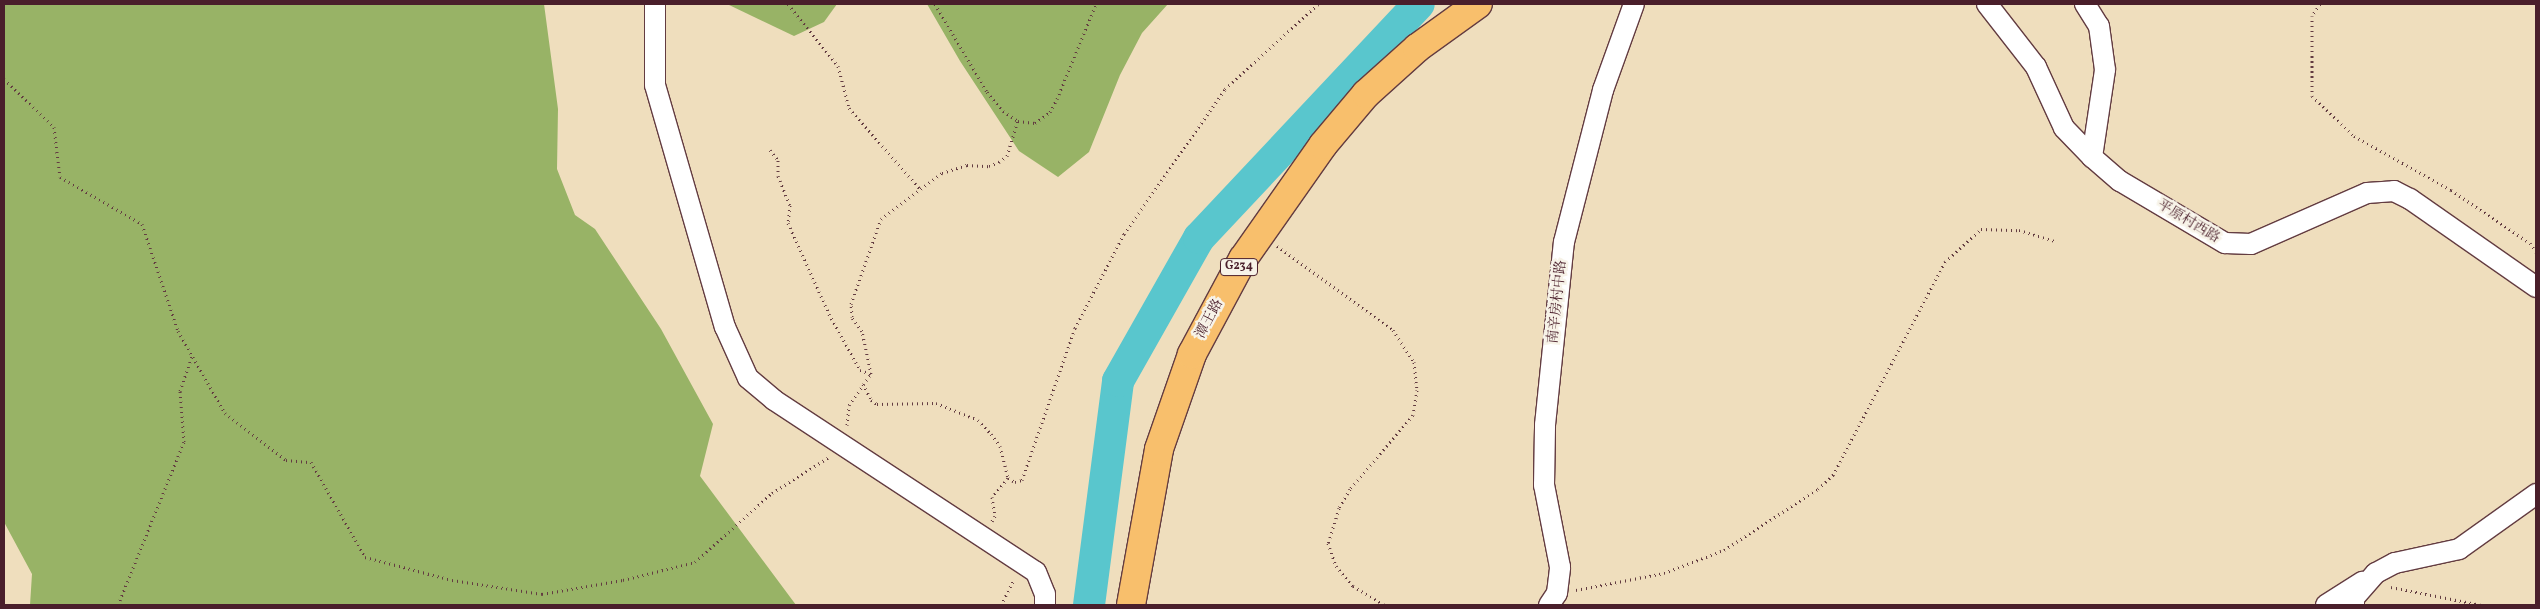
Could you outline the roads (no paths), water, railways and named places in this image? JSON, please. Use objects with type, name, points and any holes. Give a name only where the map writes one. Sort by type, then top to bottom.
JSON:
[{"type":"highway","name":"潭王路","points":[[1131,605],[1159,449],[1192,354],[1243,258],[1322,145],[1366,94],[1417,48],[1478,4]]},
{"type":"street","points":[[654,4],[655,85],[725,327],[748,378],[774,400],[1025,563],[1036,572],[1045,605]]},
{"type":"street","name":"南辛房村中路","points":[[1553,599],[1560,567],[1553,542],[1544,477],[1545,425],[1564,242],[1603,90],[1634,4]]},
{"type":"street","name":"平原村西路","points":[[1987,4],[2036,67],[2064,128],[2092,157],[2120,181],[2225,243],[2251,244],[2367,193],[2394,191],[2410,200],[2536,287]]},
{"type":"street","points":[[2085,4],[2100,26],[2105,70],[2092,157]]},
{"type":"street","points":[[2326,605],[2395,563],[2459,549],[2536,494]]},
{"type":"street","points":[[2352,603],[2372,578]]},
{"type":"waterway","points":[[1089,605],[1118,381],[1199,238],[1419,4]]}]
